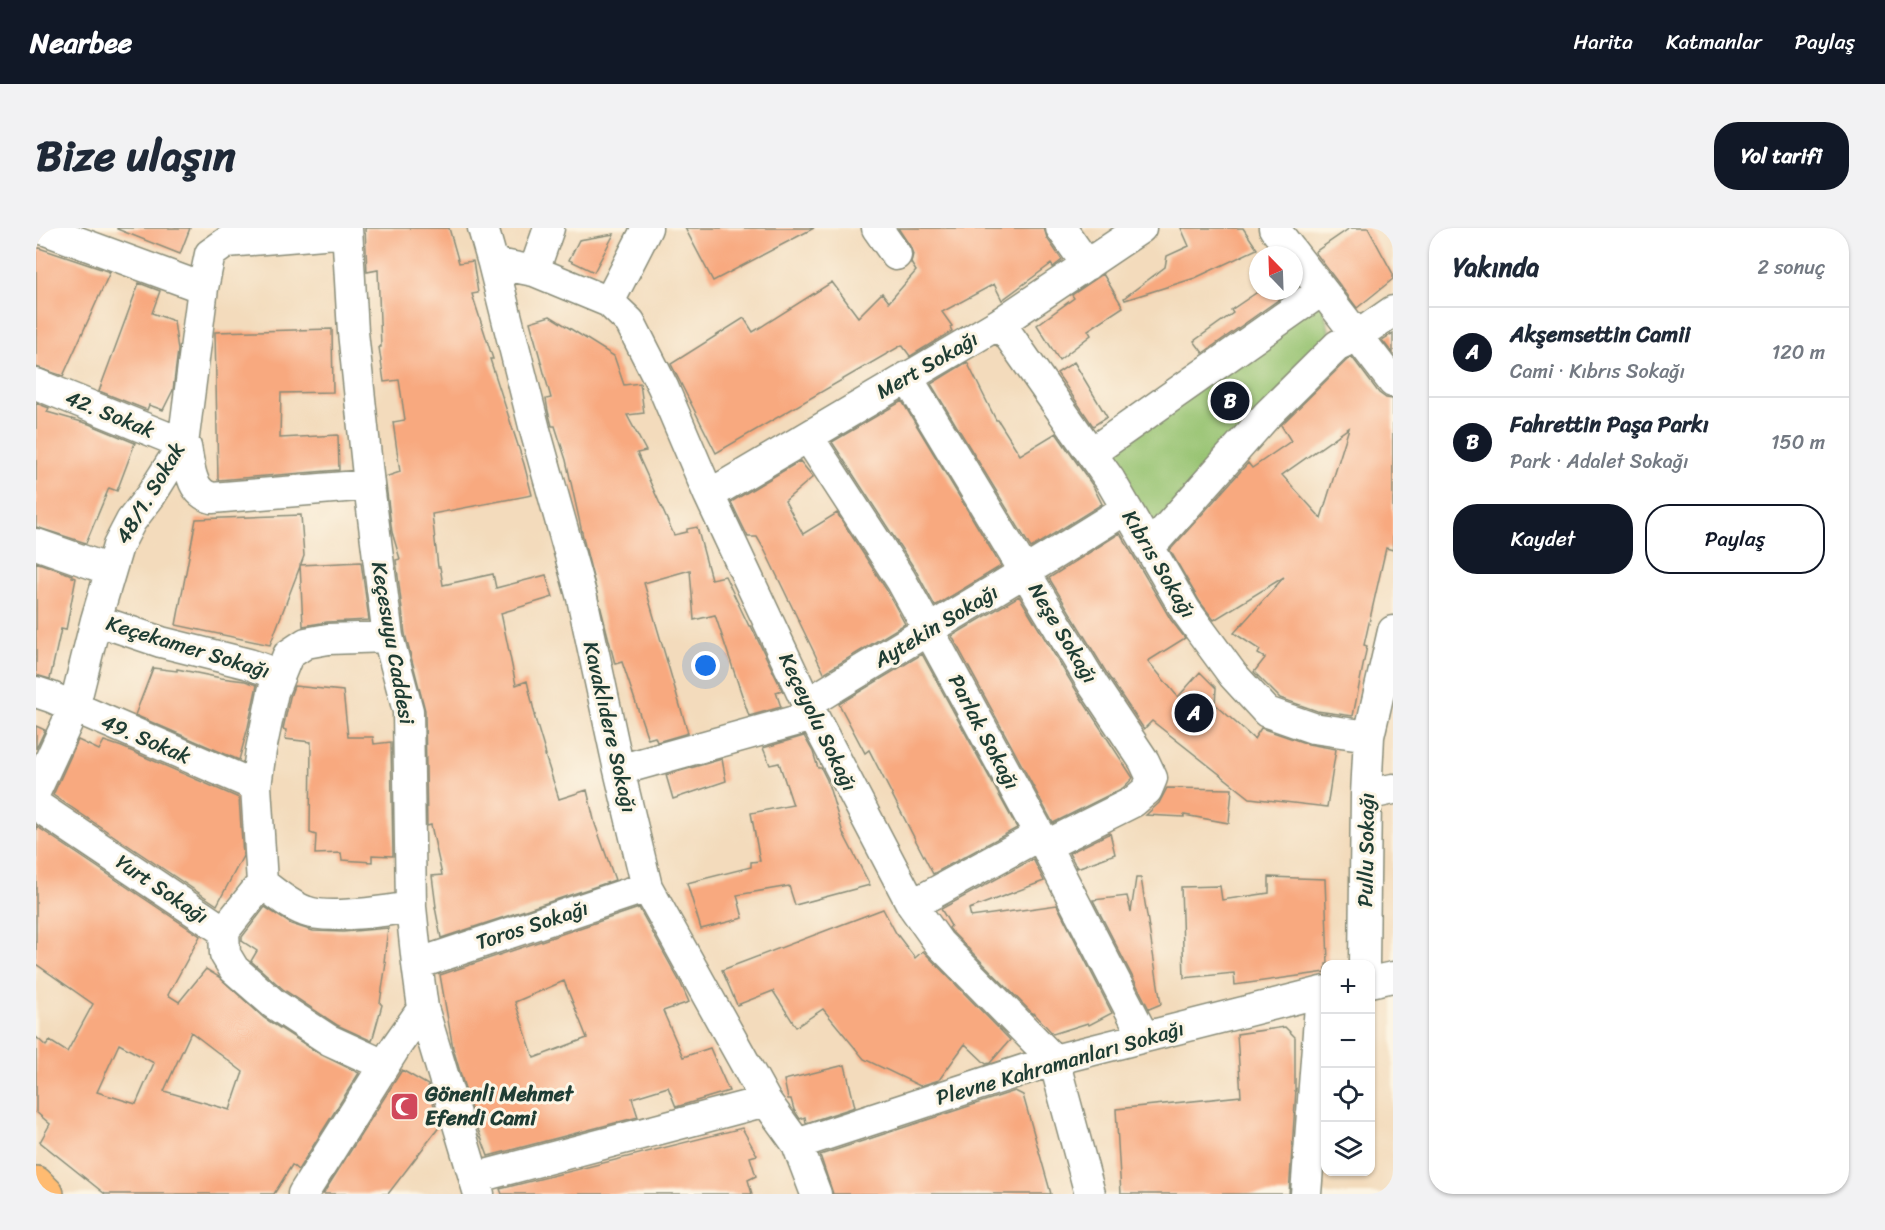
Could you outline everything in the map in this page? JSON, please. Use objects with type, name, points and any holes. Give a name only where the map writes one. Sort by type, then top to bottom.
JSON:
[{"type":"main road","points":[[36,1183],[47,1194]]},
{"type":"street","points":[[40,228],[203,288]]},
{"type":"street","name":"Kavaklıdere Sokağı","points":[[483,228],[535,430],[582,597],[647,887],[766,1101],[797,1144],[816,1194]]},
{"type":"street","points":[[534,271],[549,228]]},
{"type":"street","points":[[493,263],[534,271],[609,302],[647,228]]},
{"type":"street","points":[[877,228],[896,255]]},
{"type":"street","points":[[1061,228],[1087,265]]},
{"type":"street","name":"Mert Sokağı","points":[[709,495],[1000,323],[1140,228]]},
{"type":"street","points":[[1274,228],[1393,382]]},
{"type":"street","name":"48/1. Sokak","points":[[36,790],[74,708],[96,620],[118,546],[131,521],[151,495],[183,444],[203,288],[210,254],[227,242],[347,230]]},
{"type":"street","name":"Keçesuyu Caddesi","points":[[347,230],[353,332],[388,637],[408,711],[411,908],[417,964],[423,1008],[476,1186]]},
{"type":"street","points":[[1091,453],[1321,291]]},
{"type":"street","name":"Keçeyolu Sokağı","points":[[609,302],[630,322],[663,387],[709,495],[810,710],[912,905],[939,943],[1054,1060],[1090,1194]]},
{"type":"street","points":[[1149,548],[1267,416],[1338,345],[1357,336],[1393,311]]},
{"type":"street","name":"Kıbrıs Sokağı","points":[[1000,323],[1091,453],[1186,612],[1233,675],[1267,712],[1313,728],[1370,736]]},
{"type":"street","name":"Neşe Sokağı","points":[[907,377],[1094,686],[1144,761],[1152,778],[1147,790],[1133,802],[1043,841]]},
{"type":"street","name":"42. Sokak","points":[[36,384],[183,444]]},
{"type":"street","name":"Parlak Sokağı","points":[[808,437],[901,580],[1043,841],[1144,1037]]},
{"type":"street","points":[[183,444],[186,447],[194,483],[202,494],[212,498],[369,485]]},
{"type":"street","name":"Aytekin Sokağı","points":[[619,770],[810,710],[928,629],[1026,572],[1126,509]]},
{"type":"street","points":[[36,544],[110,570]]},
{"type":"street","name":"Keçekamer Sokağı","points":[[96,620],[160,642],[249,664],[280,675]]},
{"type":"street","name":"Pullu Sokağı","points":[[1364,960],[1380,792],[1370,736],[1393,631]]},
{"type":"street","name":"Keçekamer Sokağı","points":[[262,883],[256,786],[273,692],[288,656],[306,643],[328,639],[388,637]]},
{"type":"street","name":"49. Sokak","points":[[36,692],[256,786]]},
{"type":"street","name":"Yurt Sokağı","points":[[36,806],[224,931],[225,954],[234,969],[274,1004],[329,1040],[384,1065]]},
{"type":"street","points":[[912,905],[1043,841]]},
{"type":"street","points":[[224,931],[262,883],[279,897],[306,912],[363,914],[411,908]]},
{"type":"street","name":"Toros Sokağı","points":[[417,964],[647,887]]},
{"type":"street","points":[[1375,981],[1393,977]]},
{"type":"street","name":"Plevne Kahramanları Sokağı","points":[[797,1144],[1054,1060],[1321,992]]},
{"type":"street","points":[[303,1194],[384,1065],[423,1008]]},
{"type":"street","points":[[1306,1194],[1321,1014]]},
{"type":"street","points":[[476,1186],[766,1101]]},
{"type":"green space","points":[[1321,298],[1333,346],[1150,530],[1107,457]]},
{"type":"building","points":[[117,228],[190,228],[180,254]]},
{"type":"building","points":[[365,228],[449,228],[459,263],[473,261],[478,293],[472,294],[532,495],[432,514],[438,567],[440,567],[443,585],[493,574],[496,588],[546,575],[553,597],[501,613],[516,685],[527,681],[534,715],[559,799],[587,790],[595,824],[615,880],[441,938],[432,876],[442,875],[431,825],[427,826],[425,710],[405,634],[396,560],[400,559],[392,532],[385,477],[400,472],[393,422],[405,420],[399,380],[384,382],[379,347],[381,347],[378,270],[367,272]]},
{"type":"building","points":[[685,228],[814,228],[713,281]]},
{"type":"building","points":[[898,228],[1044,228],[1047,238],[1062,260],[1053,267],[1051,264],[1002,300],[994,284],[942,312],[952,326],[950,327],[952,331],[909,357],[902,345],[716,453],[671,364],[744,318],[753,332],[832,282],[858,317],[882,293],[889,302],[916,271],[911,263],[913,254],[910,246]]},
{"type":"building","points":[[1181,228],[1243,228],[1255,246],[1249,246],[1249,253],[1195,278],[1125,300],[1124,298],[1165,267],[1167,256],[1189,246]]},
{"type":"building","points":[[1350,228],[1368,228],[1393,274],[1393,279],[1357,308],[1315,252]]},
{"type":"building","points":[[614,234],[594,272],[569,260],[579,240]]},
{"type":"building","points":[[36,247],[110,272],[63,376],[36,367]]},
{"type":"building","points":[[1103,274],[1123,307],[1088,330],[1091,335],[1059,360],[1037,325],[1074,298],[1072,295]]},
{"type":"building","points":[[139,283],[160,291],[152,313],[174,321],[178,350],[173,390],[163,410],[149,405],[147,410],[99,391]]},
{"type":"building","points":[[1249,298],[1249,300],[1278,300],[1203,353],[1194,341],[1233,313],[1231,310]]},
{"type":"building","points":[[550,316],[614,356],[624,385],[640,383],[644,413],[627,415],[646,451],[637,453],[674,535],[697,527],[711,579],[725,576],[782,690],[776,692],[781,707],[749,716],[715,615],[694,620],[690,570],[644,583],[688,733],[657,742],[655,737],[648,739],[622,662],[615,664],[566,460],[548,411],[546,399],[551,398],[530,322]]},
{"type":"building","points":[[332,329],[333,392],[281,393],[280,438],[338,435],[339,470],[218,480],[215,332]]},
{"type":"building","points":[[1393,333],[1393,354],[1382,340]]},
{"type":"building","points":[[1352,357],[1379,393],[1386,398],[1393,399],[1393,550],[1386,548],[1364,645],[1367,646],[1353,716],[1317,711],[1280,698],[1254,672],[1265,658],[1258,654],[1260,650],[1234,633],[1284,577],[1214,620],[1200,602],[1170,550],[1248,463],[1252,468],[1291,441],[1281,425]],"holes":[[[1349,428],[1321,518],[1282,475]]]},
{"type":"building","points":[[967,362],[996,420],[1020,455],[1056,433],[1093,486],[1102,504],[1031,548],[931,384]]},
{"type":"building","points":[[1074,362],[1107,417],[1093,426],[1057,373]]},
{"type":"building","points":[[902,401],[1001,566],[935,606],[916,571],[832,442]]},
{"type":"building","points":[[36,403],[49,408],[47,412],[89,424],[135,443],[117,491],[109,488],[86,543],[36,527]]},
{"type":"building","points":[[800,461],[813,477],[785,501],[803,534],[837,513],[886,589],[905,624],[824,673],[764,549],[757,537],[748,537],[731,502]]},
{"type":"building","points":[[301,515],[304,556],[270,645],[176,625],[196,519]]},
{"type":"building","points":[[1120,533],[1171,620],[1185,638],[1148,661],[1178,697],[1200,672],[1216,688],[1215,704],[1254,739],[1261,728],[1308,744],[1336,749],[1327,807],[1250,798],[1152,721],[1144,729],[1109,677],[1049,578]]},
{"type":"building","points":[[36,562],[76,578],[66,630],[61,629],[50,679],[36,675]]},
{"type":"building","points":[[361,562],[369,620],[327,622],[303,626],[300,565]]},
{"type":"building","points":[[1019,596],[1133,778],[1123,788],[1053,823],[952,636]]},
{"type":"building","points":[[922,654],[1017,828],[933,874],[869,750],[865,753],[839,704]]},
{"type":"building","points":[[153,668],[177,671],[177,669],[257,685],[239,760],[135,715]]},
{"type":"building","points":[[294,686],[343,691],[348,737],[373,737],[374,744],[391,742],[393,856],[372,855],[372,862],[342,860],[341,853],[315,854],[316,835],[310,833],[311,742],[285,739],[286,730],[283,729]]},
{"type":"building","points":[[36,726],[45,730],[36,749]]},
{"type":"building","points":[[804,736],[813,752],[818,768],[821,768],[827,780],[843,833],[870,885],[795,905],[789,886],[737,895],[743,918],[701,929],[687,883],[751,867],[751,862],[760,861],[751,813],[793,805],[779,763],[770,765],[763,748]]},
{"type":"building","points":[[78,740],[99,750],[104,741],[122,747],[239,798],[243,856],[217,905],[53,795]]},
{"type":"building","points":[[722,759],[726,781],[673,799],[666,775]]},
{"type":"building","points":[[1167,788],[1232,789],[1229,823],[1184,815],[1184,817],[1146,815],[1159,803]]},
{"type":"building","points":[[36,826],[200,936],[168,995],[179,1002],[206,969],[219,977],[264,1018],[320,1054],[359,1073],[298,1170],[292,1165],[274,1194],[105,1194],[40,1142],[50,1124],[36,1112],[36,1037],[46,1046],[50,1041],[67,1052],[93,1004],[36,964]],"holes":[[[191,1032],[243,1072],[230,1110],[164,1091]],[[119,1044],[154,1063],[136,1104],[97,1092]]]},
{"type":"building","points":[[1110,833],[1115,854],[1077,868],[1069,853]]},
{"type":"building","points":[[1033,859],[1044,881],[969,909],[971,917],[1057,905],[1112,1013],[1089,1025],[1088,1023],[1053,1034],[952,932],[941,909]]},
{"type":"building","points":[[1269,877],[1325,879],[1328,960],[1321,960],[1321,973],[1235,985],[1234,973],[1184,978],[1181,887],[1220,886],[1222,900],[1269,893]]},
{"type":"building","points":[[1136,878],[1141,878],[1161,1004],[1149,1009],[1093,900],[1127,896],[1131,912]]},
{"type":"building","points":[[265,907],[291,924],[313,931],[343,932],[388,928],[380,1003],[382,1005],[372,1041],[337,1025],[284,990],[251,961],[257,951],[242,941],[242,937]]},
{"type":"building","points":[[639,908],[689,1002],[663,1011],[683,1057],[710,1048],[729,1091],[676,1107],[668,1087],[632,1098],[638,1117],[488,1156],[473,1116],[453,1048],[440,975]],"holes":[[[564,981],[587,1038],[534,1058],[515,1002]]]},
{"type":"building","points":[[883,909],[896,933],[915,958],[923,951],[1010,1040],[990,1063],[986,1064],[965,1044],[939,1080],[920,1086],[864,1059],[823,1009],[796,1027],[773,991],[737,1005],[722,970]]},
{"type":"building","points":[[1285,1027],[1295,1037],[1296,1089],[1289,1194],[1121,1194],[1116,1109],[1241,1096],[1237,1034]]},
{"type":"building","points":[[845,1065],[855,1107],[806,1123],[805,1117],[800,1119],[791,1099],[788,1099],[784,1080]]},
{"type":"building","name":"Gönenli Mehmet Efendi Cami","points":[[402,1070],[428,1085],[440,1126],[388,1194],[323,1194]]},
{"type":"building","points":[[1015,1091],[1023,1095],[1051,1194],[833,1194],[820,1155]]},
{"type":"building","points":[[742,1128],[757,1155],[750,1157],[756,1176],[748,1180],[752,1194],[502,1194],[500,1189]]},
{"type":"place","name":"Fahrettin Paşa Parkı","points":[[1230,401]]},
{"type":"place","name":"Akşemsettin Camii","points":[[1194,713]]},
{"type":"place","name":"Gönenli Mehmet Efendi Cami","points":[[404,1106]]}]
